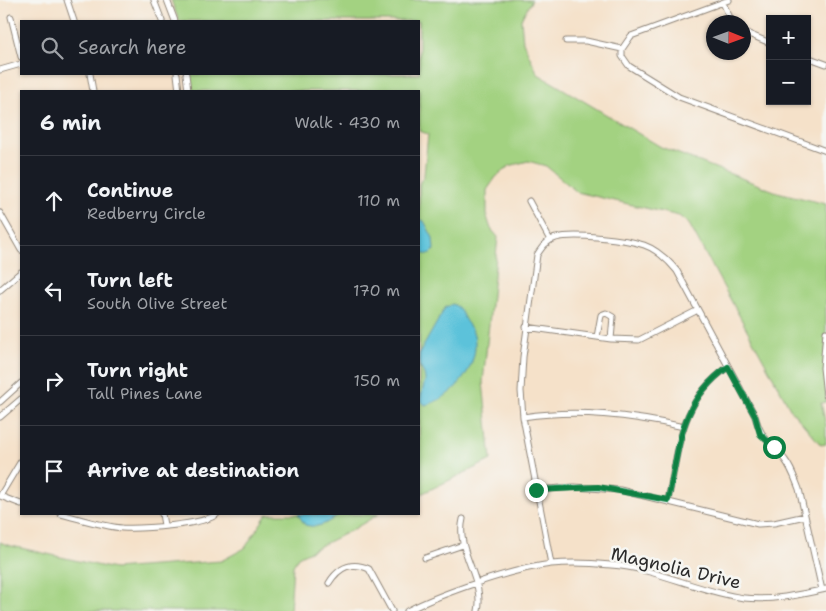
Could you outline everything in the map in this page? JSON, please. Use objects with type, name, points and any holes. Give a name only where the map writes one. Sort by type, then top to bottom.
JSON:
[{"type":"street","points":[[67,0],[74,20]]},
{"type":"street","points":[[154,0],[162,20]]},
{"type":"street","points":[[167,0],[175,20]]},
{"type":"street","points":[[729,0],[631,36],[622,49],[622,56],[629,66],[680,98],[826,151]]},
{"type":"street","points":[[723,3],[729,15]]},
{"type":"street","points":[[11,17],[20,53]]},
{"type":"street","points":[[751,35],[766,41]]},
{"type":"street","points":[[566,42],[586,41],[622,49]]},
{"type":"street","points":[[811,58],[826,64]]},
{"type":"street","points":[[0,70],[20,64]]},
{"type":"street","points":[[90,75],[93,90]]},
{"type":"street","points":[[177,75],[179,90]]},
{"type":"street","points":[[186,75],[188,90]]},
{"type":"street","points":[[529,201],[550,240]]},
{"type":"street","points":[[0,215],[20,248]]},
{"type":"street","points":[[551,564],[523,417],[521,391],[526,327],[537,254],[543,245],[550,240],[574,236],[645,245],[658,252],[677,271],[755,416],[760,434],[786,461],[793,474],[824,589]]},
{"type":"street","points":[[0,290],[20,273]]},
{"type":"street","points":[[526,327],[611,339],[639,340],[698,310]]},
{"type":"street","points":[[597,337],[601,315],[606,313],[613,316],[611,339]]},
{"type":"street","points":[[826,332],[823,368],[826,395]]},
{"type":"street","points":[[668,500],[684,427],[694,401],[703,388],[728,367]]},
{"type":"street","points":[[0,402],[20,384]]},
{"type":"street","points":[[0,417],[20,399]]},
{"type":"street","points":[[523,417],[558,413],[604,413],[684,427]]},
{"type":"street","points":[[20,463],[0,496],[20,504]]},
{"type":"street","points":[[536,490],[598,487],[668,500],[758,524],[774,523],[805,516]]},
{"type":"street","points":[[66,515],[121,528],[202,522],[215,515]]},
{"type":"street","points":[[162,515],[164,525]]},
{"type":"street","points":[[463,519],[460,532],[480,596],[478,611]]},
{"type":"street","points":[[425,558],[463,545]]},
{"type":"street","name":"Magnolia Drive","points":[[407,611],[476,585],[551,564],[612,565],[744,598],[784,597],[824,589]]},
{"type":"street","points":[[329,583],[336,571],[347,565],[356,565],[369,570],[392,611]]},
{"type":"green space","points":[[171,0],[532,0],[521,19],[523,42],[538,74],[661,147],[777,192],[826,204],[826,402],[821,403],[826,425],[826,444],[821,445],[791,410],[689,224],[679,216],[577,192],[546,166],[528,161],[509,166],[496,177],[487,190],[487,217],[491,229],[498,237],[483,382],[491,460],[420,495],[420,182],[424,175],[428,134],[420,131],[420,90],[192,90],[190,75],[420,75],[420,20],[179,20]]},
{"type":"green space","points":[[266,515],[377,515],[298,557],[293,566],[290,611],[8,611],[0,608],[0,542],[114,569],[221,561],[245,548]]},
{"type":"water","points":[[420,219],[424,221],[433,238],[434,250],[425,254],[420,252]]},
{"type":"water","points":[[452,304],[456,306],[471,329],[475,346],[473,358],[463,379],[455,388],[435,402],[425,405],[420,400],[425,380],[420,367],[420,352],[445,308]]},
{"type":"water","points":[[299,515],[338,515],[319,526],[305,525]]},
{"type":"route","points":[[536,490],[598,487],[668,500],[688,414],[703,388],[728,367],[755,416],[760,434],[774,447]]}]
